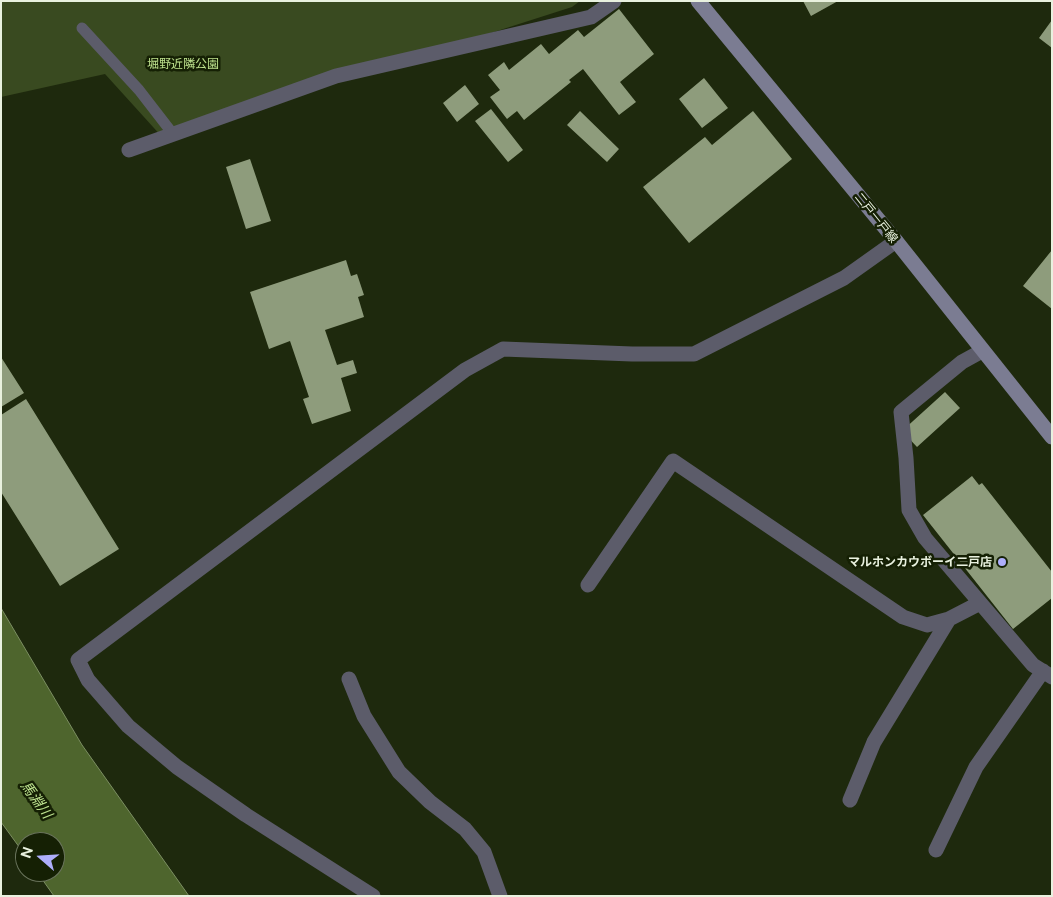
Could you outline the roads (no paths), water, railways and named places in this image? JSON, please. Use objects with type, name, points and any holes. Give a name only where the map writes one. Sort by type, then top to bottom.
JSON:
[{"type":"main road","name":"二戸一戸線","points":[[698,1],[896,241],[1052,437]]},
{"type":"street","points":[[129,150],[336,76],[591,17],[614,1]]},
{"type":"street","points":[[373,896],[246,815],[177,768],[128,726],[88,680],[78,660],[465,370],[503,350],[694,354],[844,278],[896,241]]},
{"type":"street","points":[[936,850],[976,767],[1047,674],[1033,665],[925,538],[909,510],[906,458],[900,412],[962,362],[982,351]]},
{"type":"street","points":[[588,585],[673,461],[903,617],[927,625],[949,619],[980,603]]},
{"type":"street","points":[[850,800],[874,742],[949,619]]},
{"type":"street","points":[[349,679],[364,716],[399,772],[430,802],[465,829],[484,852],[500,896]]},
{"type":"lane","points":[[82,28],[139,90],[173,134]]},
{"type":"water","name":"馬淵川","points":[[1,608],[82,745],[189,896],[54,896],[44,882],[65,882],[65,832],[15,832],[15,841],[1,822]]},
{"type":"place","name":"マルホンカウボーイ二戸店","points":[[1002,562]]},
{"type":"park label","name":"堀野近隣公園","points":[[183,64]]}]
